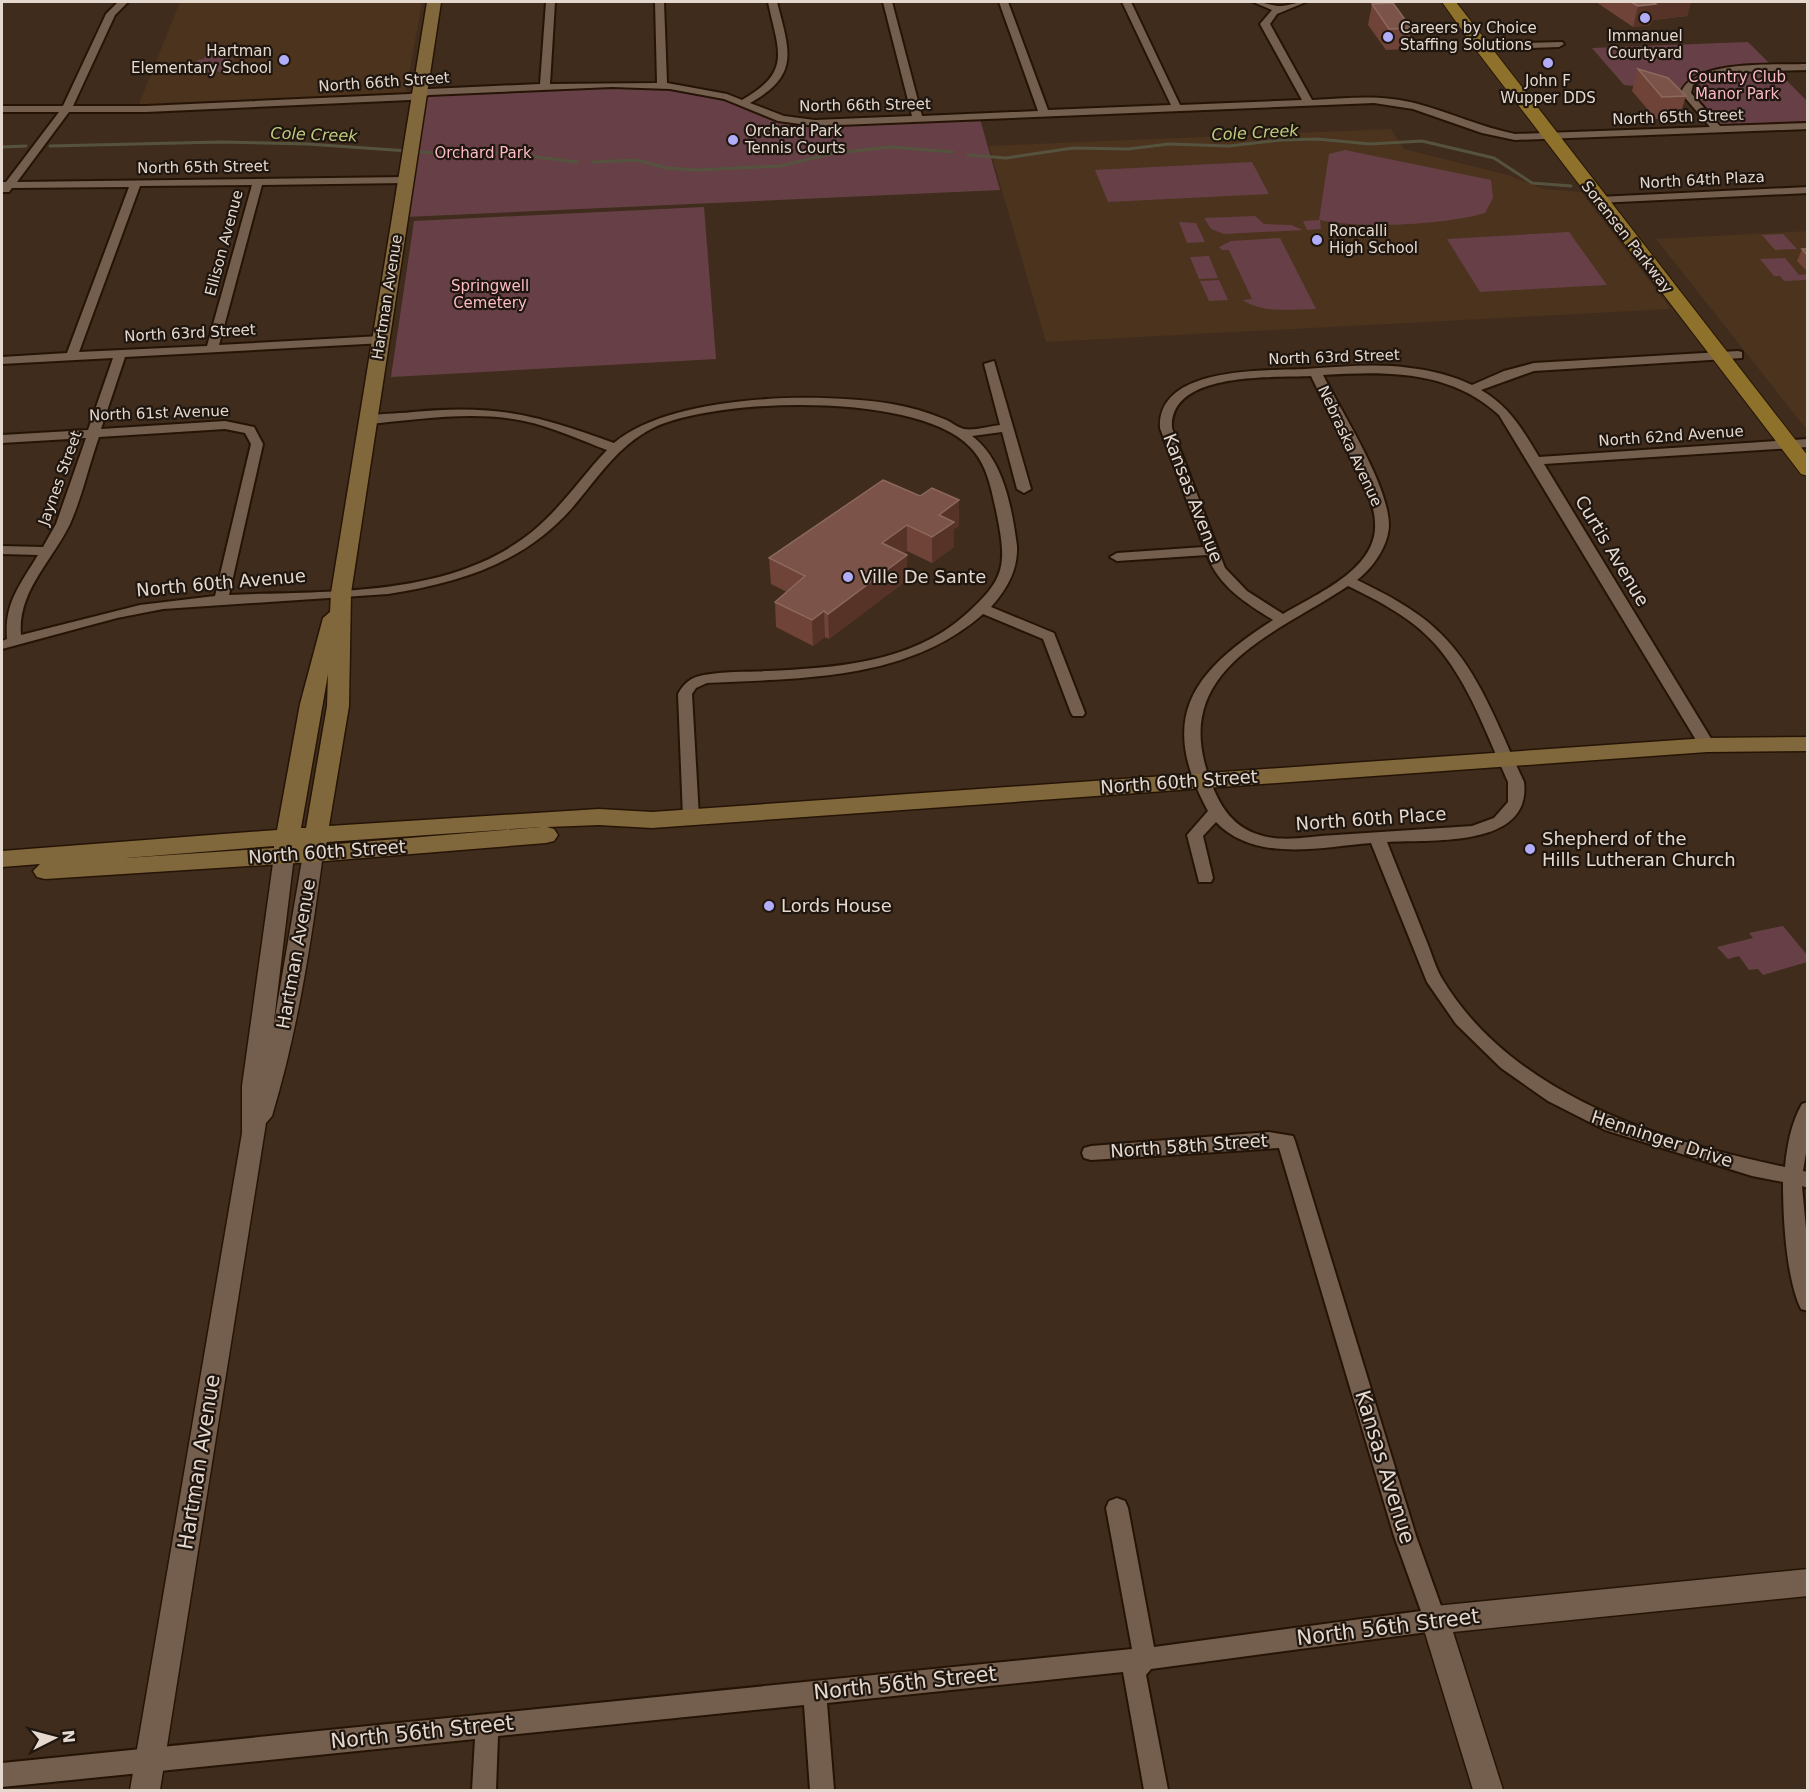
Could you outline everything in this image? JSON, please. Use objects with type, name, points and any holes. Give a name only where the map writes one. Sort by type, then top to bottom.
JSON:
[{"type":"main road","name":"Hartman Avenue","points":[[315,844],[338,706],[341,592],[434,2]]},
{"type":"main road","name":"Sorensen Parkway","points":[[1449,2],[1488,47],[1558,137],[1615,199],[1808,470]]},
{"type":"main road","name":"Sorensen Parkway","points":[[1463,2],[1488,47]]},
{"type":"main road","name":"Sorensen Parkway","points":[[1558,137],[1598,200],[1729,356],[1808,443]]},
{"type":"main road","name":"Hartman Avenue","points":[[286,846],[321,653],[341,592]]},
{"type":"main road","name":"North 60th Street","points":[[1707,745],[1748,736],[1808,729]]},
{"type":"main road","name":"North 60th Street","points":[[2,859],[600,830],[652,820],[1202,780],[1707,745],[1808,744]]},
{"type":"main road","name":"North 60th Street","points":[[2,873],[286,846]]},
{"type":"street","points":[[2,196],[5,185],[67,109],[111,14],[123,2]]},
{"type":"street","points":[[545,87],[550,2]]},
{"type":"street","points":[[660,2],[662,86]]},
{"type":"street","points":[[743,103],[768,90],[782,73],[783,63],[773,2]]},
{"type":"street","points":[[887,2],[918,120]]},
{"type":"street","points":[[1003,2],[1044,114]]},
{"type":"street","points":[[1126,2],[1177,108]]},
{"type":"street","points":[[1258,2],[1279,9]]},
{"type":"street","points":[[1302,2],[1279,9],[1267,18],[1265,27],[1309,103]]},
{"type":"street","points":[[1488,47],[1559,44]]},
{"type":"street","points":[[1718,130],[1686,93],[1686,85],[1690,81],[1716,72],[1808,67]]},
{"type":"street","name":"North 66th Street","points":[[2,109],[146,109],[612,84],[662,86],[706,92],[743,103],[782,119],[815,123],[1374,100],[1408,105],[1493,133],[1558,137]]},
{"type":"street","name":"North 65th Street","points":[[1558,137],[1808,126]]},
{"type":"street","name":"North 65th Street","points":[[5,185],[405,180]]},
{"type":"street","name":"Ellison Avenue","points":[[212,348],[258,182]]},
{"type":"street","points":[[72,356],[136,183]]},
{"type":"street","points":[[1701,185],[1710,195]]},
{"type":"street","name":"North 64th Plaza","points":[[1598,200],[1808,190]]},
{"type":"street","name":"North 63rd Street","points":[[2,360],[380,340]]},
{"type":"street","name":"Jaynes Street","points":[[8,644],[16,603],[63,524],[120,354]]},
{"type":"street","points":[[1472,390],[1508,374],[1534,368],[1729,356]]},
{"type":"street","points":[[990,364],[1024,489]]},
{"type":"street","name":"North 63rd Street","points":[[1179,396],[1201,384],[1225,378],[1315,372],[1407,370],[1442,378],[1472,390]]},
{"type":"street","name":"Nebraska Avenue","points":[[1285,621],[1348,581],[1365,566],[1376,549],[1381,532],[1381,515],[1371,486],[1315,372]]},
{"type":"street","name":"Curtis Avenue","points":[[1472,390],[1503,412],[1536,460],[1707,745]]},
{"type":"street","name":"Kansas Avenue","points":[[1179,396],[1167,411],[1166,428],[1219,569],[1233,586],[1252,602],[1285,621]]},
{"type":"street","name":"North 60th Avenue","points":[[8,644],[147,607],[392,589],[434,582],[475,570],[509,555],[552,524],[615,448],[651,424],[686,412],[723,407],[822,401],[858,402],[897,408],[962,433]]},
{"type":"street","points":[[367,420],[461,413],[510,415],[547,423],[615,448]]},
{"type":"street","name":"North 61st Avenue","points":[[2,439],[225,425],[247,428],[254,433],[257,444],[220,600]]},
{"type":"street","points":[[962,433],[1007,428]]},
{"type":"street","points":[[691,817],[685,694],[690,685],[705,679],[832,670],[884,661],[938,641],[964,625],[995,595],[1008,570],[1010,553],[1008,535],[991,468],[962,433]]},
{"type":"street","name":"North 62nd Avenue","points":[[1536,460],[1808,443]]},
{"type":"street","points":[[2,550],[47,551]]},
{"type":"street","points":[[1118,557],[1211,551]]},
{"type":"street","points":[[1348,581],[1400,609],[1441,642],[1458,667],[1505,759]]},
{"type":"street","points":[[982,609],[1049,636],[1078,713]]},
{"type":"street","points":[[1202,780],[1191,729],[1194,707],[1202,687],[1228,657],[1285,621]]},
{"type":"street","name":"North 60th Place","points":[[1202,780],[1215,813],[1236,833],[1258,841],[1276,844],[1377,838],[1472,831],[1502,822],[1513,812],[1518,802],[1516,782],[1505,759]]},
{"type":"street","points":[[1205,878],[1195,835],[1215,813]]},
{"type":"street","name":"Henninger Drive","points":[[1377,838],[1433,978],[1462,1019],[1507,1063],[1554,1096],[1612,1125],[1752,1168],[1800,1177]]},
{"type":"street","name":"Hartman Avenue","points":[[254,1133],[271,1084],[294,978],[315,844]]},
{"type":"street","name":"Hartman Avenue","points":[[145,1791],[254,1133],[254,1086],[286,846]]},
{"type":"street","points":[[1808,1109],[1801,1125],[1800,1177],[1791,1210],[1808,1303]]},
{"type":"street","name":"North 58th Street","points":[[1091,1153],[1269,1140],[1286,1141]]},
{"type":"street","name":"Kansas Avenue","points":[[1286,1141],[1406,1536],[1435,1620],[1488,1791]]},
{"type":"street","points":[[1117,1508],[1145,1659],[1134,1671],[1156,1791]]},
{"type":"street","name":"North 56th Street","points":[[2,1775],[1145,1659],[1435,1620],[1808,1582]]},
{"type":"street","points":[[815,1692],[822,1791]]},
{"type":"street","points":[[484,1791],[487,1726]]},
{"type":"shaded area","name":"Hartman Elementary School","points":[[180,2],[422,2],[406,93],[138,106]]},
{"type":"shaded area","name":"Roncalli High School","points":[[1391,129],[1404,149],[1508,175],[1544,189],[1581,192],[1671,309],[1046,342],[989,146]]},
{"type":"shaded area","points":[[1807,231],[1807,430],[1656,239]]},
{"type":"green space","name":"Country Club Manor Park","points":[[1748,42],[1807,101],[1807,121],[1721,125],[1693,91],[1624,85],[1592,48]]},
{"type":"green space","points":[[228,50],[226,58],[233,59],[229,71],[193,73],[197,60],[204,59],[207,51]]},
{"type":"green space","name":"Orchard Park","points":[[616,86],[704,94],[805,125],[980,119],[1000,190],[405,217],[426,96]]},
{"type":"green space","points":[[1345,150],[1491,180],[1493,198],[1485,213],[1468,217],[1426,223],[1379,225],[1320,220],[1321,229],[1307,230],[1303,221],[1319,220],[1329,154]]},
{"type":"green space","points":[[1252,162],[1269,194],[1108,202],[1095,170]]},
{"type":"green space","name":"Springwell Cemetery","points":[[704,207],[716,359],[391,377],[414,221]]},
{"type":"green space","points":[[1255,216],[1264,224],[1291,225],[1303,230],[1224,234],[1211,229],[1204,218]]},
{"type":"green space","points":[[1179,222],[1196,223],[1205,242],[1187,243]]},
{"type":"green space","points":[[1569,232],[1607,285],[1480,292],[1447,239]]},
{"type":"green space","points":[[1783,234],[1797,249],[1775,250],[1762,235]]},
{"type":"green space","points":[[1280,238],[1316,309],[1269,309],[1243,300],[1252,299],[1229,250],[1222,250],[1219,247],[1231,241]]},
{"type":"green space","points":[[1209,256],[1218,278],[1199,279],[1190,257]]},
{"type":"green space","points":[[1785,258],[1799,275],[1807,274],[1807,280],[1784,281],[1780,276],[1774,276],[1760,259]]},
{"type":"green space","points":[[1219,280],[1228,300],[1209,301],[1200,281]]},
{"type":"green space","points":[[1783,926],[1807,955],[1807,962],[1763,975],[1758,969],[1749,970],[1739,956],[1728,959],[1717,947],[1753,938],[1749,933]]},
{"type":"building","points":[[1631,2],[1653,2],[1656,4],[1638,6]]},
{"type":"building","points":[[1393,3],[1411,28],[1389,29],[1372,4]]},
{"type":"building","points":[[1638,69],[1668,78],[1686,96],[1662,97]]},
{"type":"building","points":[[883,480],[920,496],[932,488],[959,500],[939,515],[954,522],[932,537],[907,525],[882,543],[907,555],[828,614],[824,611],[812,620],[775,602],[805,576],[769,558]]},
{"type":"waterway","name":"Cole Creek","points":[[968,155],[1006,158],[1073,148],[1128,149],[1169,144],[1229,146],[1281,140],[1317,139],[1370,144],[1422,141],[1494,158],[1532,183],[1571,186]]},
{"type":"waterway","name":"Cole Creek","points":[[50,146],[221,142],[308,144],[451,154],[504,153],[577,162]]},
{"type":"waterway","name":"Cole Creek","points":[[2,147],[26,146]]},
{"type":"waterway","name":"Cole Creek","points":[[592,162],[637,160],[666,168],[697,170],[780,166],[834,153],[891,147],[953,152]]},
{"type":"place","name":"Immanuel Courtyard","points":[[1645,18]]},
{"type":"place","name":"Careers by Choice Staffing Solutions","points":[[1388,37]]},
{"type":"place","name":"Hartman Elementary School","points":[[284,60]]},
{"type":"place","name":"John F Wupper DDS","points":[[1548,63]]},
{"type":"place","name":"Orchard Park Tennis Courts","points":[[733,140]]},
{"type":"place","name":"Roncalli High School","points":[[1317,240]]},
{"type":"place","name":"Ville De Sante","points":[[848,577]]},
{"type":"place","name":"Shepherd of the Hills Lutheran Church","points":[[1530,849]]},
{"type":"place","name":"Lords House","points":[[769,906]]}]
